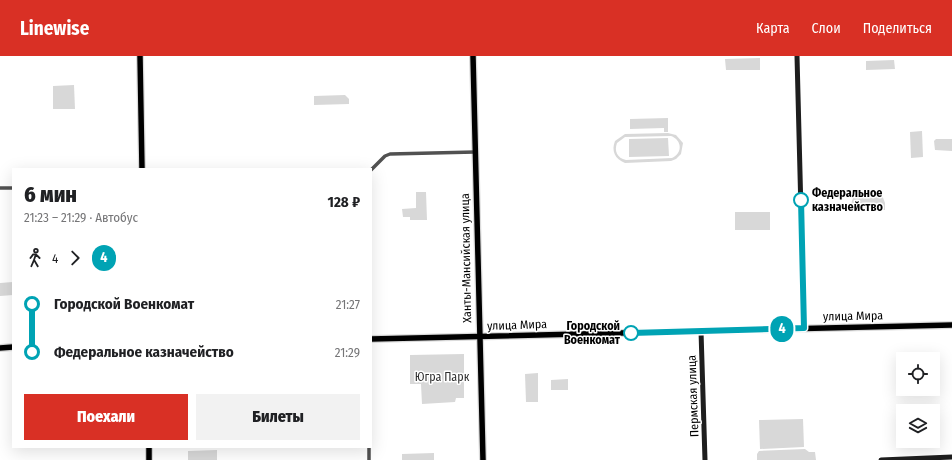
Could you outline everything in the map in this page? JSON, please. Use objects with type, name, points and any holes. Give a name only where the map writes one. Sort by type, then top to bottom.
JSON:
[{"type":"main road","points":[[140,56],[142,168]]},
{"type":"main road","name":"Ханты-Мансийская улица","points":[[473,56],[483,460]]},
{"type":"main road","name":"улица Мира","points":[[372,339],[952,325]]},
{"type":"main road","points":[[0,348],[12,348]]},
{"type":"main road","points":[[149,448],[149,460]]},
{"type":"street","points":[[797,56],[804,328]]},
{"type":"street","points":[[372,169],[385,156],[390,154],[475,152]]},
{"type":"street","points":[[0,188],[12,188]]},
{"type":"street","name":"Пермская улица","points":[[701,331],[705,460]]},
{"type":"street","points":[[369,448],[369,460]]},
{"type":"street","points":[[881,460],[952,457]]},
{"type":"green space","points":[[760,58],[760,70],[726,70],[725,59]]},
{"type":"green space","points":[[894,60],[895,69],[866,70],[866,61]]},
{"type":"green space","points":[[74,85],[75,109],[53,109],[53,86]]},
{"type":"green space","points":[[345,95],[349,99],[349,104],[314,105],[314,96]]},
{"type":"green space","points":[[668,118],[668,132],[664,132],[664,128],[630,129],[630,119]]},
{"type":"green space","points":[[922,131],[923,157],[911,158],[910,132]]},
{"type":"green space","points":[[668,133],[676,135],[683,143],[681,154],[676,159],[671,161],[625,163],[616,157],[613,148],[615,141],[625,134]],"holes":[[[671,136],[675,138],[680,147],[676,156],[672,158],[626,160],[620,158],[616,151],[617,143],[625,137]]]},
{"type":"green space","points":[[668,138],[669,156],[629,157],[629,139]]},
{"type":"green space","points":[[936,139],[952,139],[952,151],[935,150],[934,141]]},
{"type":"green space","points":[[416,192],[426,192],[427,220],[410,220],[410,217],[403,217],[402,209],[416,208]]},
{"type":"green space","points":[[854,195],[882,195],[885,203],[885,210],[851,211],[851,204]]},
{"type":"green space","points":[[735,212],[770,212],[770,230],[735,230]]},
{"type":"green space","points":[[12,282],[12,295],[0,296],[0,283]]},
{"type":"green space","name":"Югра Парк","points":[[464,354],[464,398],[456,398],[455,402],[422,404],[421,384],[410,384],[410,355]]},
{"type":"green space","points":[[538,373],[538,402],[526,402],[525,374]]},
{"type":"green space","points":[[568,379],[568,390],[551,390],[551,380]]},
{"type":"green space","points":[[803,419],[804,447],[760,449],[759,420]]},
{"type":"green space","points":[[805,449],[809,452],[815,452],[816,460],[757,460],[757,454],[759,451]]},
{"type":"green space","points":[[217,450],[217,460],[188,460],[188,451]]},
{"type":"green space","points":[[434,453],[434,460],[402,460],[402,454]]},
{"type":"bus line","name":"4","points":[[631,333],[804,328],[801,200]]},
{"type":"place","name":"Федеральное казначейство","points":[[801,200]]},
{"type":"place","name":"Городской Военкомат","points":[[631,333]]}]
